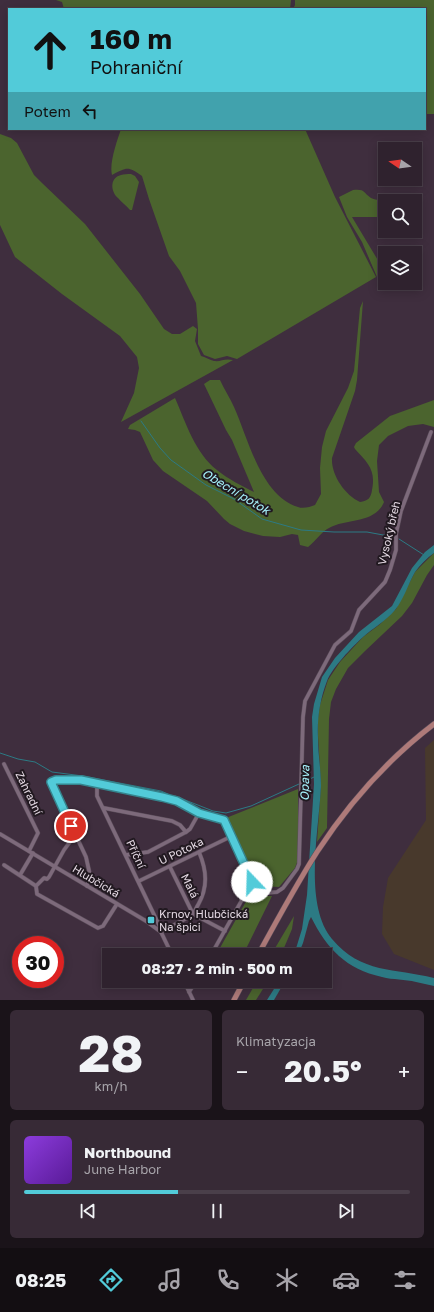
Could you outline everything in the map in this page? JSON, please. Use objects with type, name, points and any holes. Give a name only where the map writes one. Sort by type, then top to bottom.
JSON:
[{"type":"main road","points":[[262,948],[310,862],[333,829],[361,794],[392,761],[434,724]]},
{"type":"main road","points":[[234,1000],[240,988]]},
{"type":"street","name":"Vysoký břeh","points":[[252,885],[265,893],[277,892],[283,888],[298,867],[300,860],[303,716],[305,702],[335,644],[351,631],[359,610],[384,582],[390,570],[396,550],[396,534],[401,511],[431,432]]},
{"type":"street","name":"Zahradní","points":[[4,764],[38,833],[29,851]]},
{"type":"street","points":[[87,886],[89,870],[86,857],[51,782],[56,780],[81,780],[162,797],[177,801],[199,813],[224,820],[251,879],[252,885],[215,948]]},
{"type":"street","name":"Příční","points":[[97,784],[97,796],[139,881],[161,932]]},
{"type":"street","points":[[104,808],[172,821],[180,825],[186,832]]},
{"type":"street","points":[[126,855],[148,852],[186,832],[199,813]]},
{"type":"street","name":"Hlubčická","points":[[0,834],[146,921],[161,932],[169,948]]},
{"type":"street","points":[[36,886],[44,878],[48,878],[64,850],[75,835]]},
{"type":"street","name":"U Potoka","points":[[139,881],[232,836]]},
{"type":"street","points":[[161,932],[193,914],[202,898],[206,874],[199,852]]},
{"type":"street","points":[[20,875],[33,853]]},
{"type":"street","points":[[4,865],[36,886],[37,894],[98,928],[103,926],[117,904]]},
{"type":"street","name":"Malá","points":[[170,867],[193,914]]},
{"type":"street","points":[[193,914],[225,931]]},
{"type":"street","points":[[146,921],[154,915]]},
{"type":"street","points":[[187,988],[193,1000]]},
{"type":"street","points":[[189,992],[192,988]]},
{"type":"shaded area","points":[[434,740],[434,970],[394,954],[382,934],[383,907],[388,878],[426,820],[425,748]]},
{"type":"green space","points":[[56,0],[291,0],[290,8],[64,8],[62,2]]},
{"type":"green space","points":[[295,0],[434,0],[434,114],[426,114],[426,8],[294,8]]},
{"type":"green space","points":[[121,130],[305,130],[335,197],[376,277],[237,359],[227,356],[215,359],[204,355],[198,344],[196,303],[180,271],[169,256],[142,176],[130,169],[121,170],[112,175],[112,158]]},
{"type":"green space","points":[[0,134],[11,138],[17,143],[34,175],[85,224],[140,294],[164,329],[172,334],[180,334],[193,326],[197,329],[195,341],[201,356],[214,361],[227,359],[233,360],[121,422],[134,393],[139,368],[137,357],[120,336],[62,294],[15,257],[0,225]]},
{"type":"green space","points":[[123,174],[131,174],[135,176],[139,182],[132,210],[130,210],[116,195],[112,185],[114,179],[117,177]]},
{"type":"green space","points":[[353,190],[357,190],[362,191],[371,198],[378,200],[378,217],[352,217],[378,260],[378,279],[362,242],[347,217],[339,197]]},
{"type":"green space","points":[[363,301],[355,391],[332,458],[336,478],[349,495],[360,502],[369,499],[373,483],[370,467],[355,449],[354,447],[356,443],[390,416],[434,400],[434,427],[423,424],[408,426],[388,436],[379,445],[377,461],[379,492],[384,502],[380,509],[374,514],[360,520],[329,528],[308,547],[300,545],[298,535],[292,534],[280,537],[263,536],[244,531],[230,524],[207,501],[163,471],[153,460],[140,432],[128,429],[130,425],[175,398],[192,437],[209,463],[226,476],[254,492],[232,440],[204,384],[210,380],[220,380],[234,407],[257,464],[265,479],[274,491],[285,501],[300,508],[315,505],[321,494],[320,468],[322,447],[326,431],[348,388],[354,371],[360,308]]},
{"type":"green space","points":[[434,553],[434,565],[412,603],[402,616],[348,668],[336,689],[331,702],[329,719],[327,828],[317,842],[321,785],[318,718],[320,705],[328,680],[340,662],[363,637],[379,625],[396,609],[415,572]]},
{"type":"green space","points":[[298,789],[298,860],[295,868],[279,887],[259,886],[256,884],[226,818]]},
{"type":"green space","points":[[253,889],[265,896],[272,896],[246,948],[220,948]]},
{"type":"green space","points":[[294,916],[292,929],[284,948],[275,948]]},
{"type":"green space","points":[[253,988],[264,988],[256,1000],[246,1000]]},
{"type":"water","points":[[434,545],[434,553],[415,572],[395,610],[388,618],[353,646],[338,664],[327,681],[321,702],[318,724],[321,786],[316,845],[315,887],[318,907],[323,924],[332,939],[343,950],[367,964],[379,968],[434,978],[434,986],[412,981],[386,978],[358,969],[339,956],[331,948],[311,917],[301,948],[296,948],[302,929],[307,895],[314,784],[312,717],[314,704],[322,677],[335,658],[359,632],[392,606],[412,568],[425,552]]},
{"type":"water","points":[[275,988],[281,988],[274,1000],[267,1000]]},
{"type":"waterway","name":"Obecní potok","points":[[141,421],[160,448],[171,460],[206,485],[234,499],[262,519],[301,530],[367,532],[394,537]]},
{"type":"waterway","points":[[399,539],[424,555]]},
{"type":"waterway","points":[[0,753],[18,759],[35,762],[52,772],[83,776],[161,791],[168,794]]},
{"type":"waterway","name":"Opava","points":[[304,782],[314,777]]},
{"type":"waterway","name":"Opava","points":[[175,796],[213,811],[226,813],[251,806],[299,784]]},
{"type":"place","name":"Krnov, Hlubčická Na špici","points":[[151,920]]},
{"type":"route","points":[[71,826],[51,782],[56,780],[81,780],[177,801],[199,813],[224,820],[252,882]]}]
